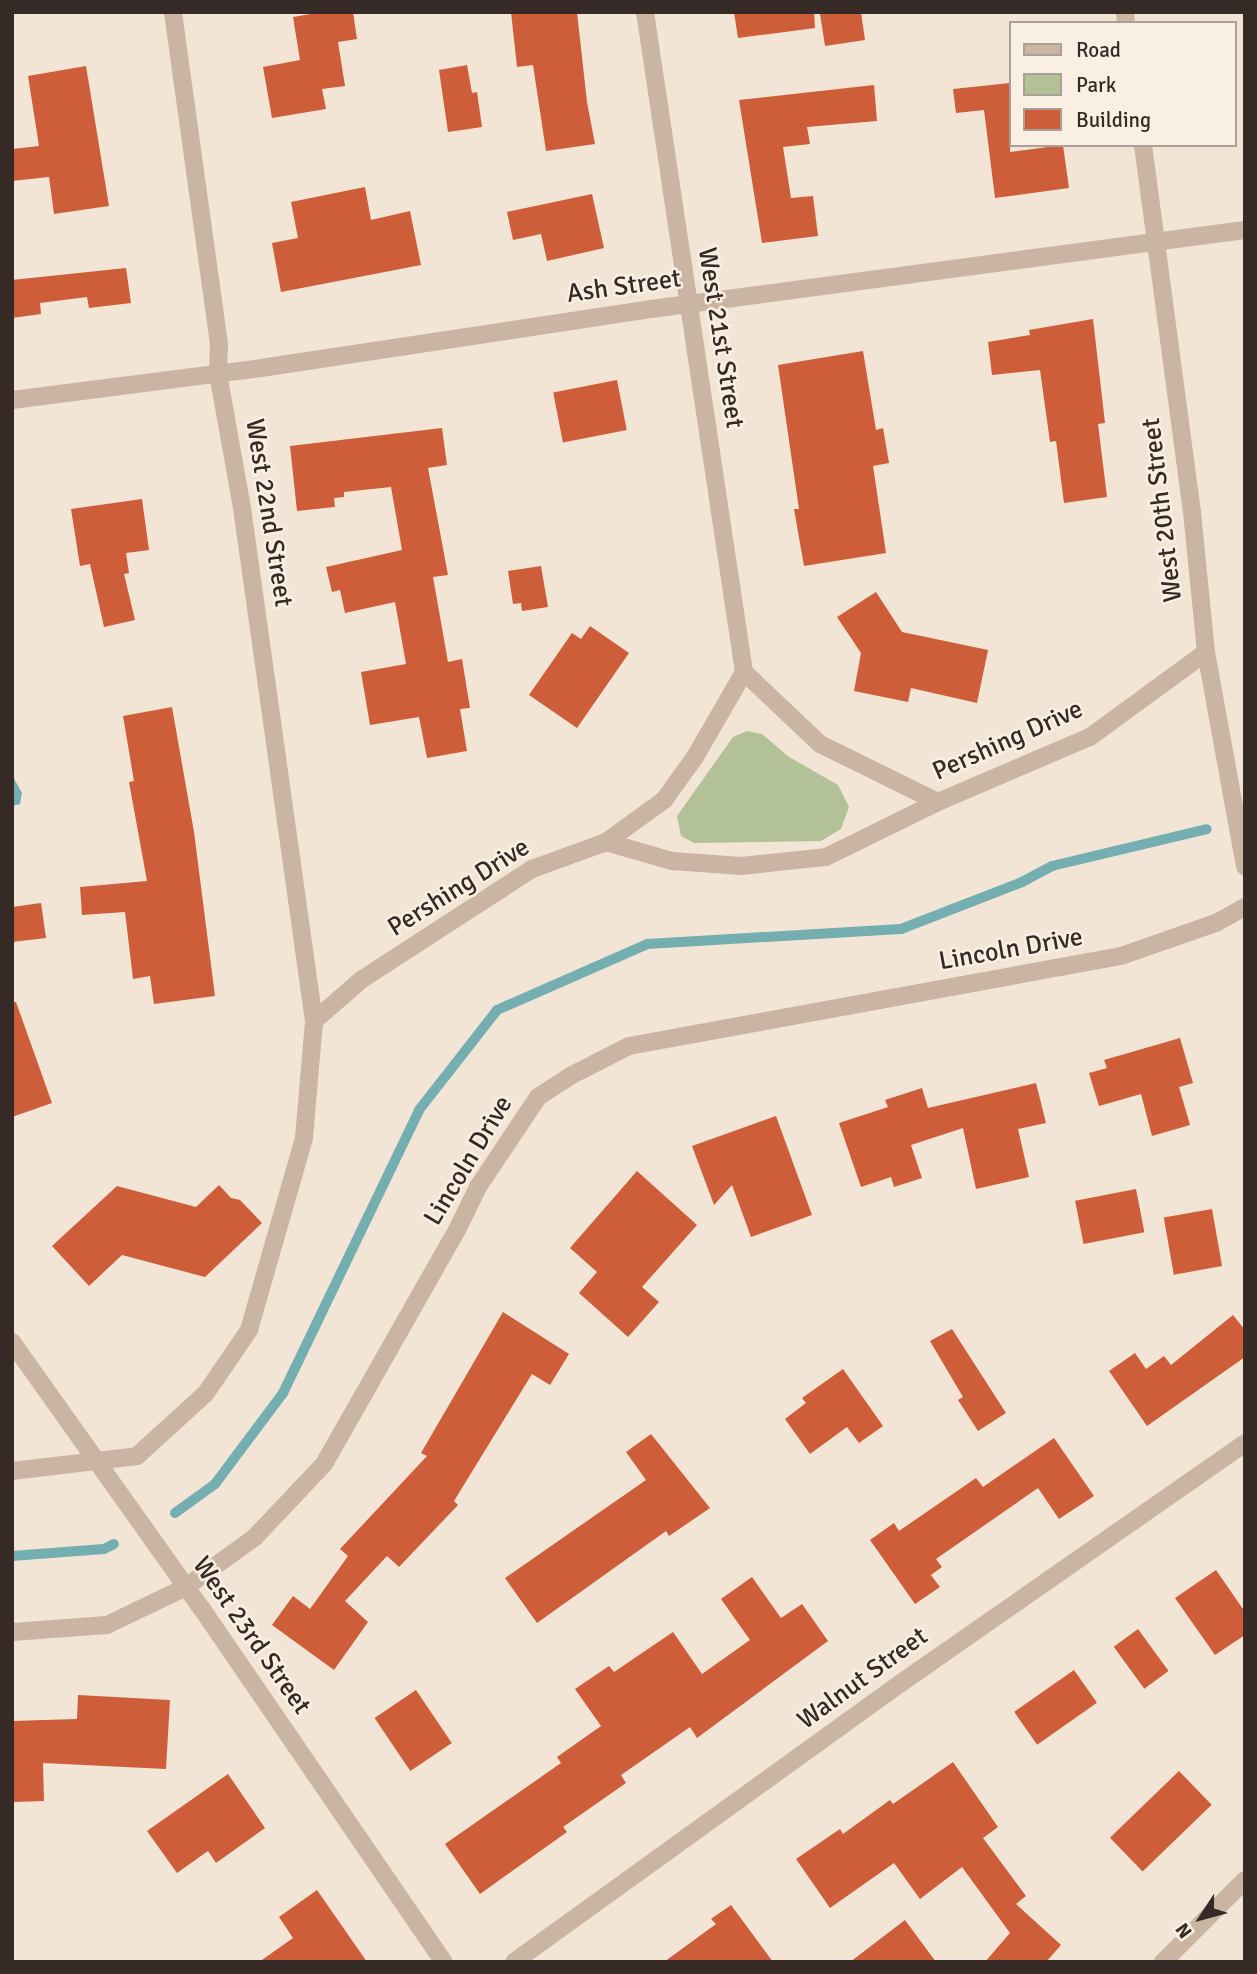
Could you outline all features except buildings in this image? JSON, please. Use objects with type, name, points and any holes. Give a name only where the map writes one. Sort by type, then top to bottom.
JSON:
[{"type":"street","name":"West 22nd Street","points":[[173,12],[219,344],[218,373],[242,508],[314,1021]]},
{"type":"street","name":"West 21st Street","points":[[645,12],[744,672]]},
{"type":"street","name":"West 20th Street","points":[[1143,147],[1192,512],[1206,652],[1245,866]]},
{"type":"street","name":"Ash Street","points":[[12,400],[218,373],[688,304],[1156,244],[1245,230]]},
{"type":"street","name":"Pershing Drive","points":[[314,1021],[361,980],[532,869],[606,842],[671,861],[741,866],[826,857],[938,802],[1090,737],[1206,652]]},
{"type":"street","points":[[606,842],[664,800],[695,757],[744,672],[820,744],[938,802]]},
{"type":"street","name":"Lincoln Drive","points":[[12,1632],[107,1625],[186,1587],[254,1538],[324,1464],[457,1230],[478,1187],[538,1097],[629,1046],[1121,956],[1216,923],[1245,907]]},
{"type":"street","points":[[12,1471],[137,1456],[206,1393],[249,1330],[304,1138],[314,1021]]},
{"type":"street","name":"West 23rd Street","points":[[12,1342],[186,1587],[444,1962]]},
{"type":"street","name":"Walnut Street","points":[[514,1962],[911,1676],[1245,1443]]},
{"type":"street","points":[[1164,1961],[1245,1880]]},
{"type":"green space","points":[[747,731],[762,734],[789,757],[838,785],[849,807],[841,829],[821,841],[694,843],[681,836],[677,816],[733,737]]},
{"type":"water","points":[[12,775],[22,793],[20,804],[12,806]]},
{"type":"waterway","points":[[175,1513],[215,1484],[283,1393],[419,1110],[497,1010],[647,944],[901,929],[1022,882],[1052,866],[1207,829]]},
{"type":"waterway","points":[[12,1556],[104,1549],[114,1544]]}]
